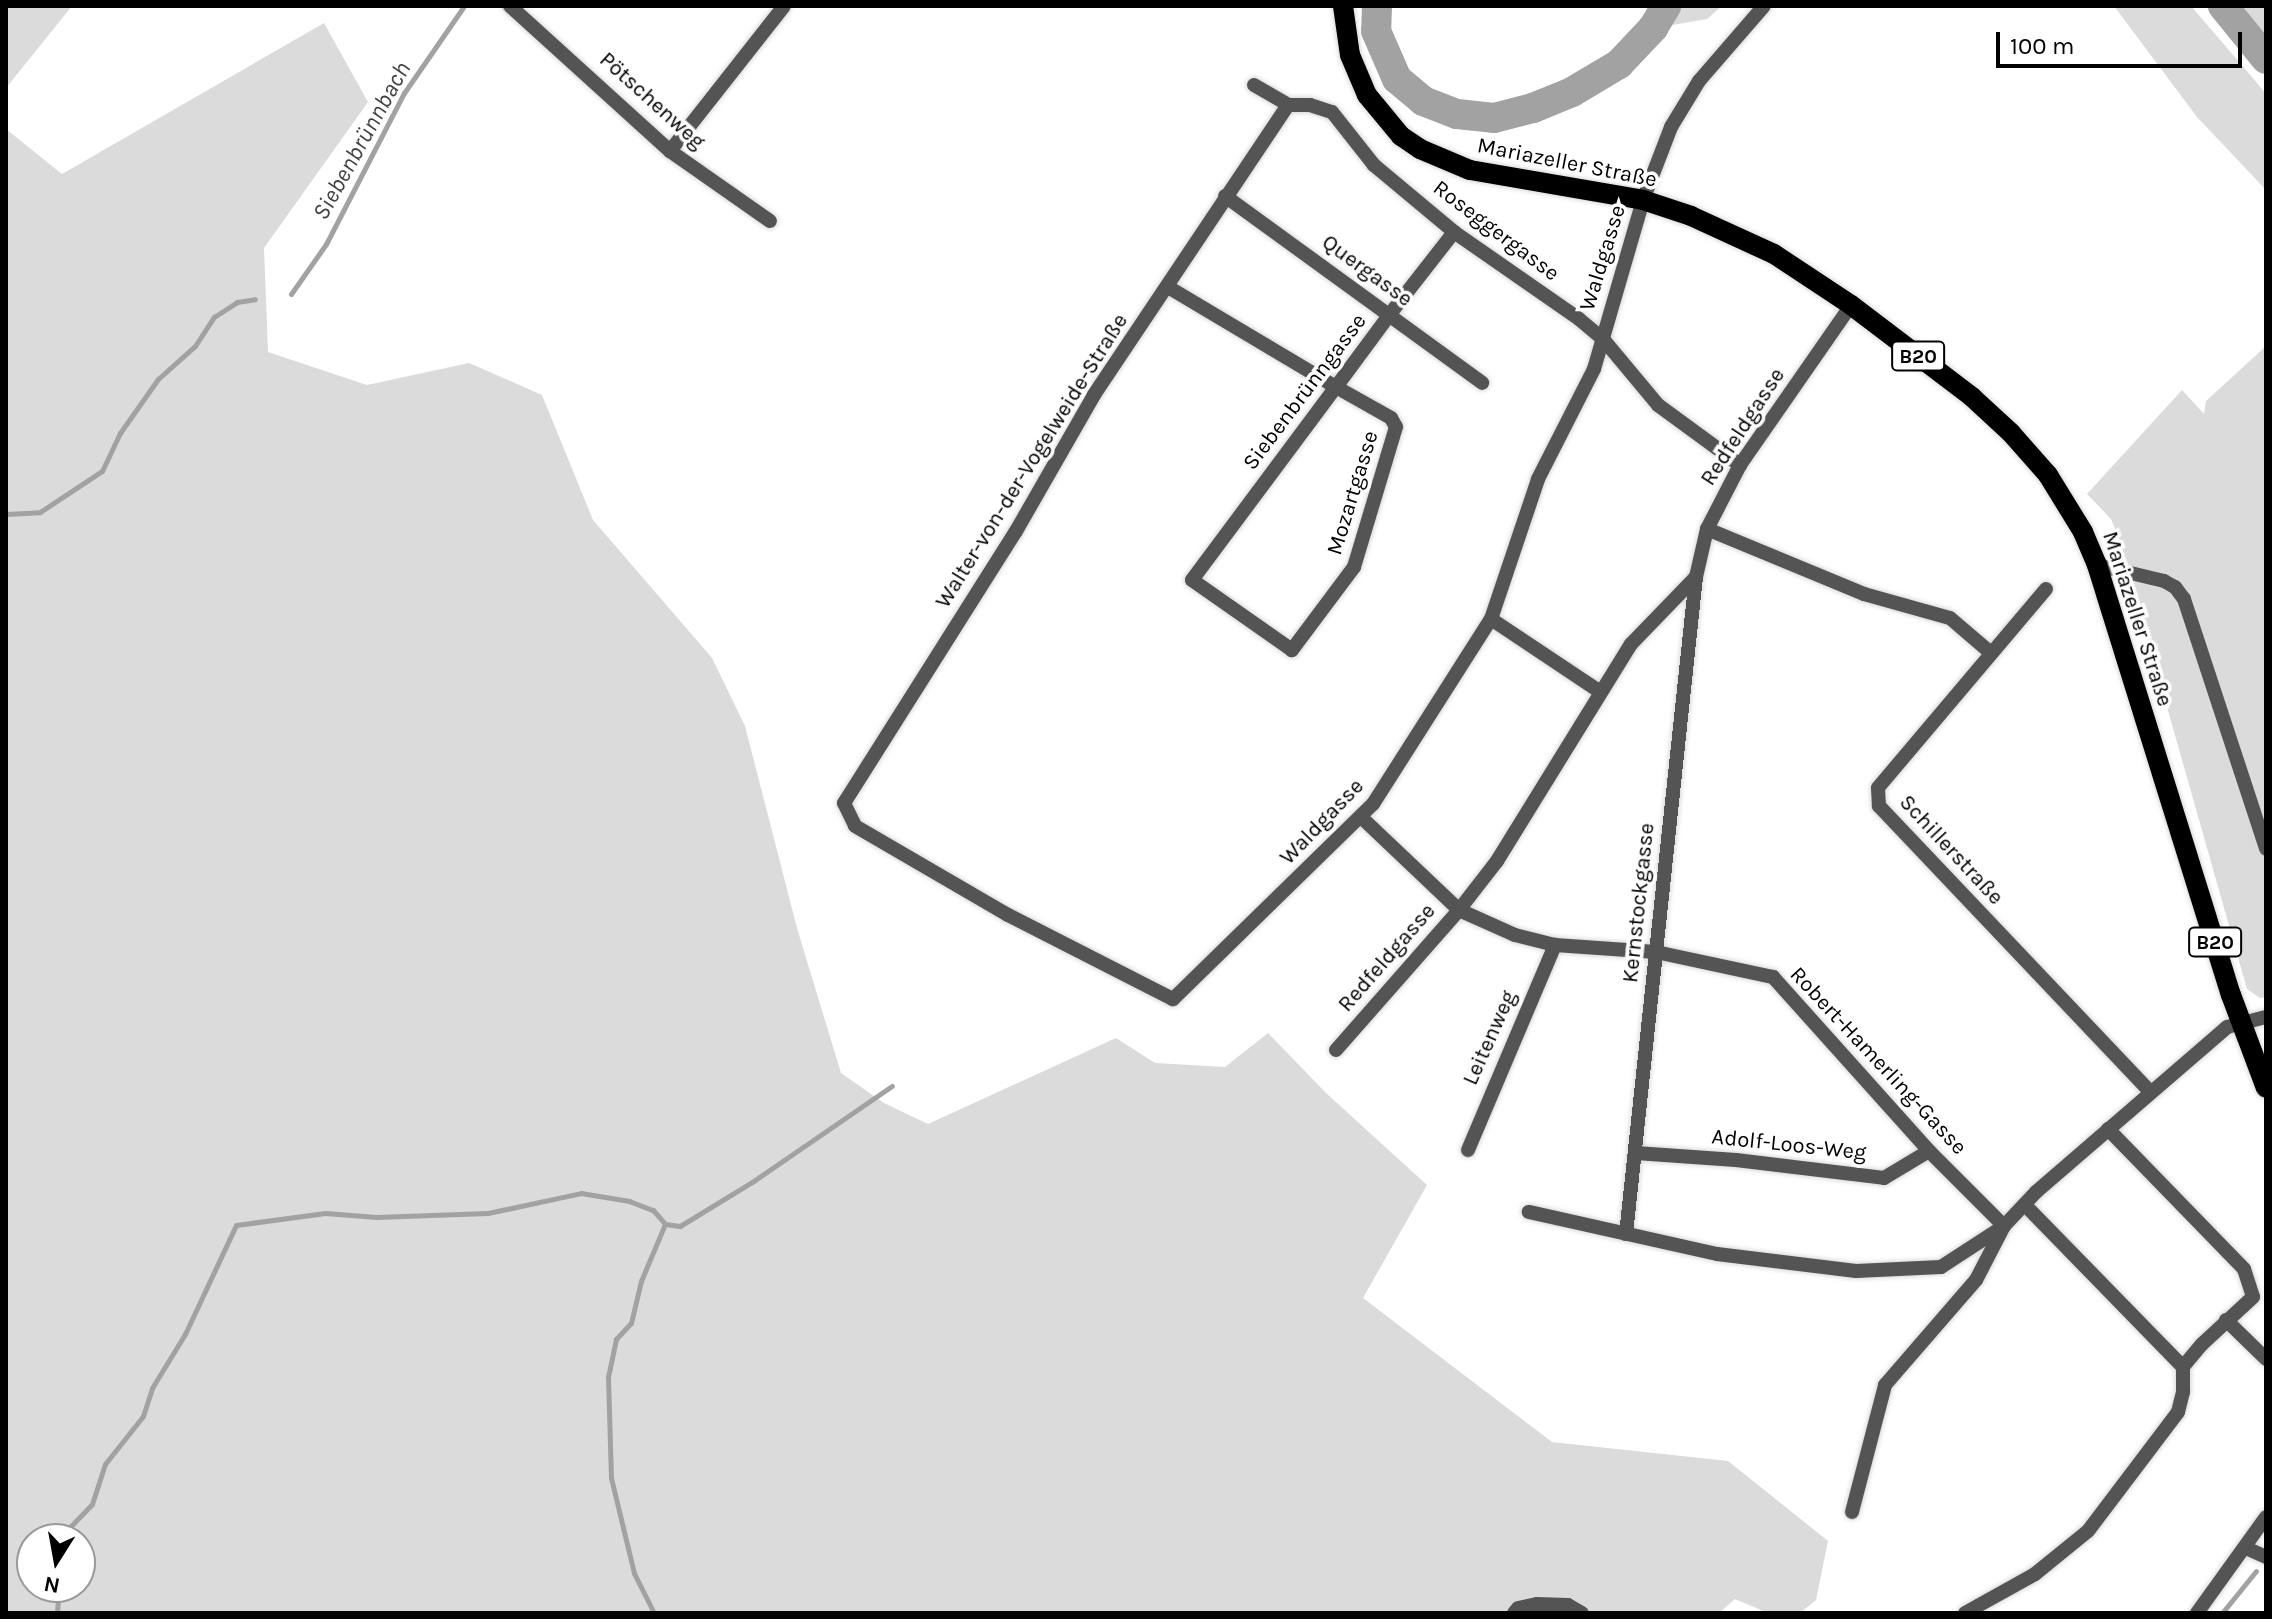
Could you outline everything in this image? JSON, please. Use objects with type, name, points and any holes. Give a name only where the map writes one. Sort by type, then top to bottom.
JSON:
[{"type":"main road","name":"Mariazeller Straße","points":[[1343,6],[1350,55],[1379,112],[1420,149],[1470,170],[1643,200],[1691,216],[1774,254],[1851,305],[1972,397],[2011,433],[2067,503],[2097,565],[2241,1023],[2266,1088]]},
{"type":"street","name":"Pötschenweg","points":[[510,6],[670,151],[770,221]]},
{"type":"street","points":[[670,151],[784,6]]},
{"type":"street","name":"Waldgasse","points":[[844,803],[855,826],[1008,915],[1173,999],[1373,804],[1491,619],[1538,479],[1594,369],[1643,200],[1671,127],[1699,81],[1764,6]]},
{"type":"street","name":"Roseggergasse","points":[[1254,85],[1288,105],[1310,105],[1332,112],[1374,165],[1454,232],[1603,339],[1658,405],[1740,465]]},
{"type":"street","name":"Walter-von-der-Vogelweide-Straße","points":[[844,803],[1016,531],[1094,395],[1288,105]]},
{"type":"street","name":"Quergasse","points":[[1225,196],[1482,383]]},
{"type":"street","name":"Siebenbrünngasse","points":[[1192,580],[1454,232]]},
{"type":"street","name":"Mozartgasse","points":[[1168,287],[1391,418],[1396,436],[1354,567],[1292,650],[1192,580]]},
{"type":"street","name":"Redfeldgasse","points":[[1336,1050],[1459,910],[1497,861],[1599,691],[1631,644],[1696,577],[1707,529],[1740,465],[1851,305]]},
{"type":"street","points":[[1707,529],[1864,594],[1950,618],[1991,653]]},
{"type":"street","points":[[2097,565],[2164,581],[2184,599],[2266,849]]},
{"type":"street","name":"Kernstockgasse","points":[[1626,1234],[1696,577]]},
{"type":"street","name":"Schillerstraße","points":[[2046,589],[1878,788],[1879,806],[2150,1092]]},
{"type":"street","points":[[1491,619],[1599,691]]},
{"type":"street","name":"Robert-Hamerling-Gasse","points":[[1361,817],[1459,910],[1515,935],[1555,945],[1656,952],[1773,977],[1929,1151],[2004,1226]]},
{"type":"street","name":"Leitenweg","points":[[1468,1150],[1490,1092],[1555,945]]},
{"type":"street","points":[[1529,1212],[1717,1254],[1856,1271],[1941,1267],[2004,1226],[2036,1192],[2227,1027],[2266,1017]]},
{"type":"street","points":[[1965,1613],[2035,1574],[2088,1531],[2178,1412],[2183,1367],[2226,1320],[2253,1297],[2244,1269],[2108,1129]]},
{"type":"street","name":"Adolf-Loos-Weg","points":[[1636,1153],[1736,1160],[1884,1178],[1929,1151]]},
{"type":"street","points":[[2026,1206],[2183,1367]]},
{"type":"street","points":[[1852,1512],[1885,1385],[1976,1280],[2004,1226]]},
{"type":"street","points":[[2226,1320],[2266,1359]]},
{"type":"street","points":[[2197,1613],[2266,1517]]},
{"type":"street","points":[[2246,1548],[2266,1557]]},
{"type":"street","points":[[1514,1613],[1518,1608],[1537,1604],[1568,1605],[1582,1613]]},
{"type":"shaded area","points":[[6,6],[72,6],[6,88]]},
{"type":"shaded area","points":[[1676,6],[1722,6],[1707,19],[1661,27]]},
{"type":"shaded area","points":[[2114,6],[2191,6],[2252,77],[2266,94],[2266,190],[2197,117]]},
{"type":"shaded area","points":[[2231,6],[2266,6],[2266,50]]},
{"type":"shaded area","points":[[324,23],[368,102],[264,248],[268,352],[367,385],[469,363],[542,395],[593,520],[712,658],[745,726],[797,928],[841,1073],[884,1103],[928,1124],[1116,1038],[1155,1063],[1225,1067],[1268,1033],[1326,1093],[1427,1185],[1363,1298],[1552,1442],[1728,1461],[1828,1541],[1816,1600],[1800,1613],[1768,1613],[1735,1599],[1719,1613],[6,1613],[6,129],[62,174]]},
{"type":"shaded area","points":[[2266,346],[2266,997],[2260,998],[2247,989],[2119,538],[2111,519],[2087,494],[2182,390],[2204,414],[2206,401]]},
{"type":"waterway","name":"Siebenbrünnbach","points":[[291,294],[326,244],[404,93],[464,6]]},
{"type":"waterway","points":[[1377,6],[1376,31],[1397,79],[1423,101],[1457,114],[1494,118],[1533,108],[1572,92],[1619,64],[1653,28],[1666,6]]},
{"type":"waterway","points":[[2223,6],[2266,59]]},
{"type":"waterway","name":"Siebenbrünnbach","points":[[6,514],[40,512],[102,471],[120,433],[158,379],[195,346],[214,317],[237,302],[255,299]]},
{"type":"waterway","points":[[654,1613],[634,1573],[611,1478],[608,1377],[616,1339],[631,1323],[641,1281],[665,1224],[680,1226],[755,1180],[892,1086]]},
{"type":"waterway","points":[[74,1523],[92,1504],[105,1464],[143,1416],[152,1388],[185,1334],[236,1225],[325,1213],[376,1217],[488,1213],[581,1193],[629,1201],[653,1210],[665,1224]]},
{"type":"waterway","points":[[2222,1613],[2256,1571]]},
{"type":"waterway","points":[[57,1613],[58,1603]]}]
